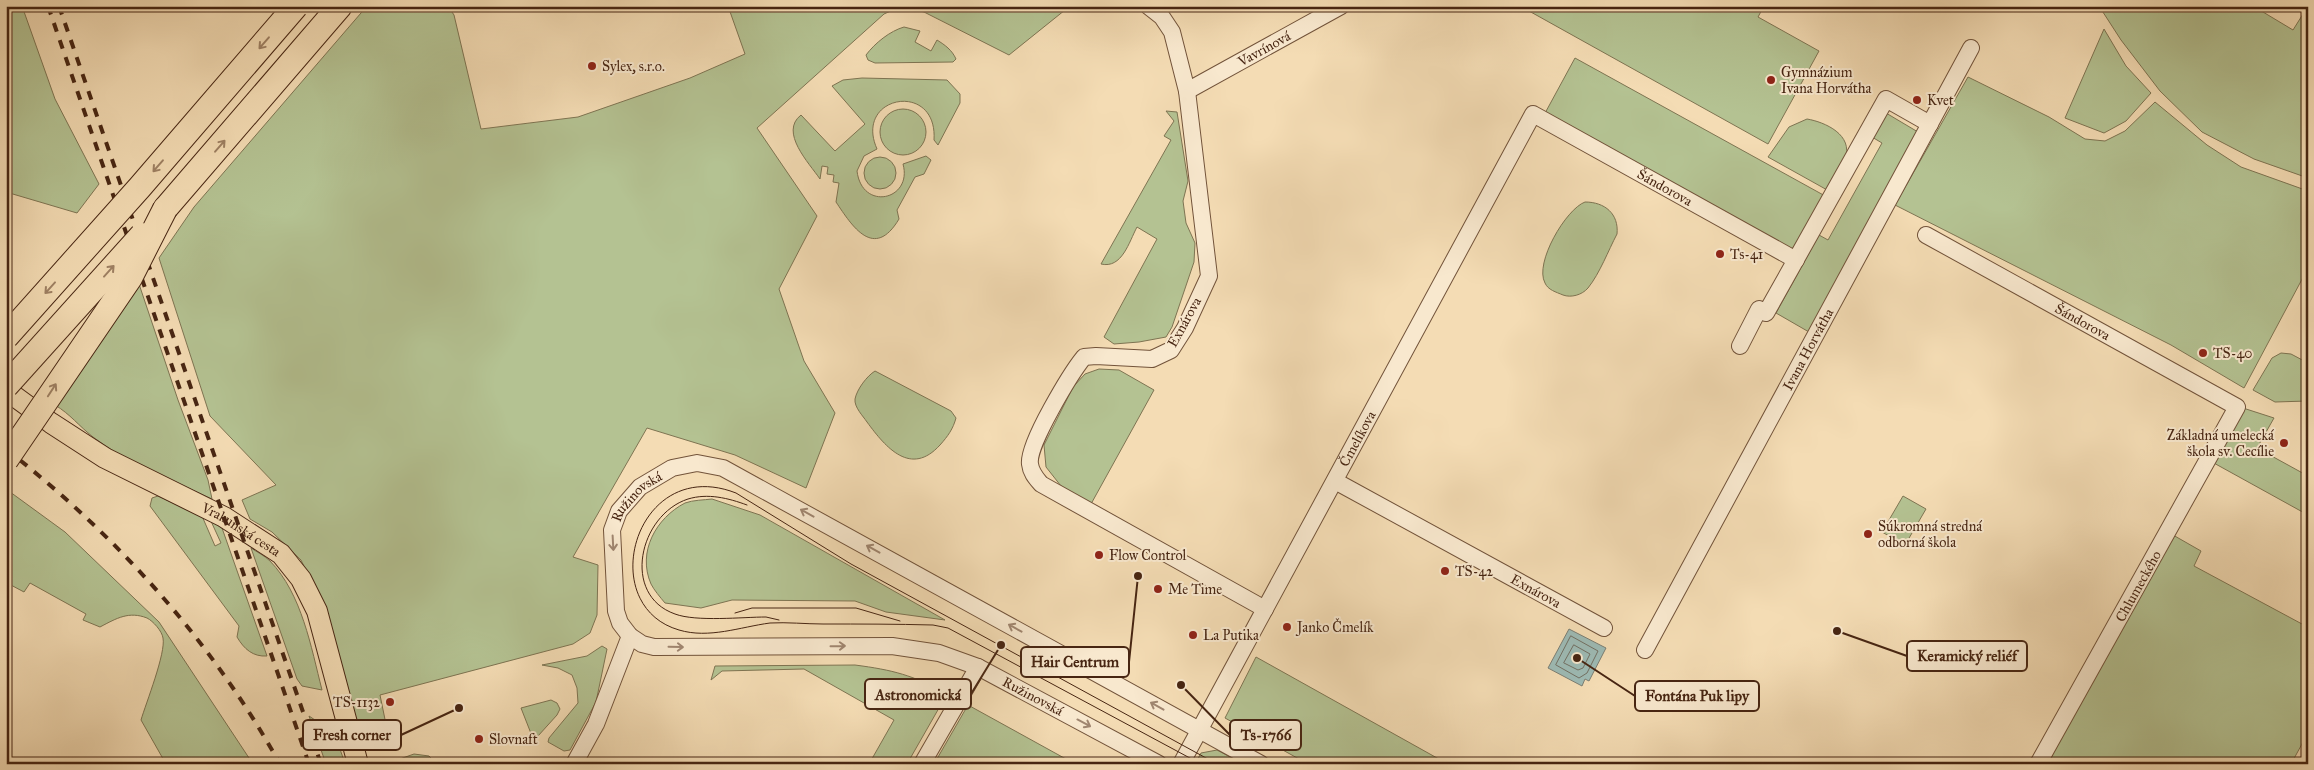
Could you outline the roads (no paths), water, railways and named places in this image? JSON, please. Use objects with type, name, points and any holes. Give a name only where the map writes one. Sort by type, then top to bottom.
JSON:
[{"type":"highway","points":[[6,337],[140,187],[296,6]]},
{"type":"highway","points":[[6,386],[165,209],[340,6]]},
{"type":"highway","points":[[6,460],[130,278],[165,209]]},
{"type":"main road","name":"Vrakunská cesta","points":[[6,390],[51,423],[105,458],[232,521],[281,554],[301,578],[317,612],[358,764]]},
{"type":"street","points":[[1148,6],[1162,17],[1172,32],[1187,91]]},
{"type":"street","name":"Vavrínová","points":[[1187,91],[1341,6]]},
{"type":"street","name":"Ivana Horvátha","points":[[1645,650],[1971,48]]},
{"type":"street","name":"Exnárova","points":[[1187,91],[1209,276],[1185,328],[1171,350],[1152,359],[1084,357],[1074,369],[1035,441],[1029,462],[1033,475],[1041,484],[1265,609]]},
{"type":"street","points":[[1740,346],[1759,309],[1766,313],[1886,99],[1930,124]]},
{"type":"street","name":"Šándorova","points":[[1533,114],[1796,260]]},
{"type":"street","name":"Čmelíkova","points":[[1181,764],[1533,114]]},
{"type":"street","name":"Šándorova","points":[[1926,236],[2237,407]]},
{"type":"street","name":"Chlumeckého","points":[[2038,764],[2237,407]]},
{"type":"street","name":"Ružinovská","points":[[1159,764],[978,667],[939,653],[892,646],[654,647],[642,644],[630,636],[620,622],[616,611],[612,530],[619,511],[649,479],[680,465],[706,463],[732,472],[1261,764]]},
{"type":"street","name":"Exnárova","points":[[1335,481],[1604,628]]},
{"type":"street","points":[[574,764],[596,724],[630,636]]},
{"type":"street","points":[[922,764],[978,667]]},
{"type":"water","points":[[1569,629],[1606,648],[1589,681],[1585,679],[1582,686],[1548,668]]},
{"type":"tram line","points":[[1201,764],[948,628],[933,625],[770,623],[713,633],[679,630],[653,615],[638,593],[633,565],[638,538],[651,513],[673,494],[701,487],[736,493],[851,564],[1217,764]]},
{"type":"tram line","points":[[747,505],[725,498],[703,496],[688,499],[671,508],[658,521],[648,537],[643,555],[642,573],[647,590],[658,604],[675,614],[695,618],[766,617],[779,620]]},
{"type":"tram line","points":[[735,613],[752,608],[856,608],[900,621]]},
{"type":"railway","points":[[48,6],[309,764]]},
{"type":"railway","points":[[59,6],[321,764]]},
{"type":"railway","points":[[6,449],[86,517],[159,593],[224,675],[253,718],[280,764]]},
{"type":"place","name":"Sylex, s.r.o.","points":[[592,66]]},
{"type":"place","name":"Gymnázium Ivana Horvátha","points":[[1771,80]]},
{"type":"place","name":"Kvet","points":[[1917,100]]},
{"type":"place","name":"Ts-41","points":[[1720,254]]},
{"type":"place","name":"TS-40","points":[[2203,353]]},
{"type":"place","name":"Základná umelecká škola sv. Cecílie","points":[[2284,443]]},
{"type":"place","name":"Súkromná stredná odborná škola","points":[[1868,534]]},
{"type":"place","name":"Flow Control","points":[[1099,555]]},
{"type":"place","name":"TS-42","points":[[1445,571]]},
{"type":"place","name":"Hair Centrum","points":[[1138,576]]},
{"type":"place","name":"Me Time","points":[[1158,589]]},
{"type":"place","name":"Janko Čmelík","points":[[1287,627]]},
{"type":"place","name":"Keramický reliéf","points":[[1837,631]]},
{"type":"place","name":"La Putika","points":[[1193,635]]},
{"type":"place","name":"Astronomická","points":[[1001,645]]},
{"type":"place","name":"Fontána Puk lipy","points":[[1577,658]]},
{"type":"place","name":"Ts-1766","points":[[1181,685]]},
{"type":"place","name":"TS-1132","points":[[390,702]]},
{"type":"place","name":"Fresh corner","points":[[459,708]]},
{"type":"place","name":"Slovnaft","points":[[479,739]]}]
